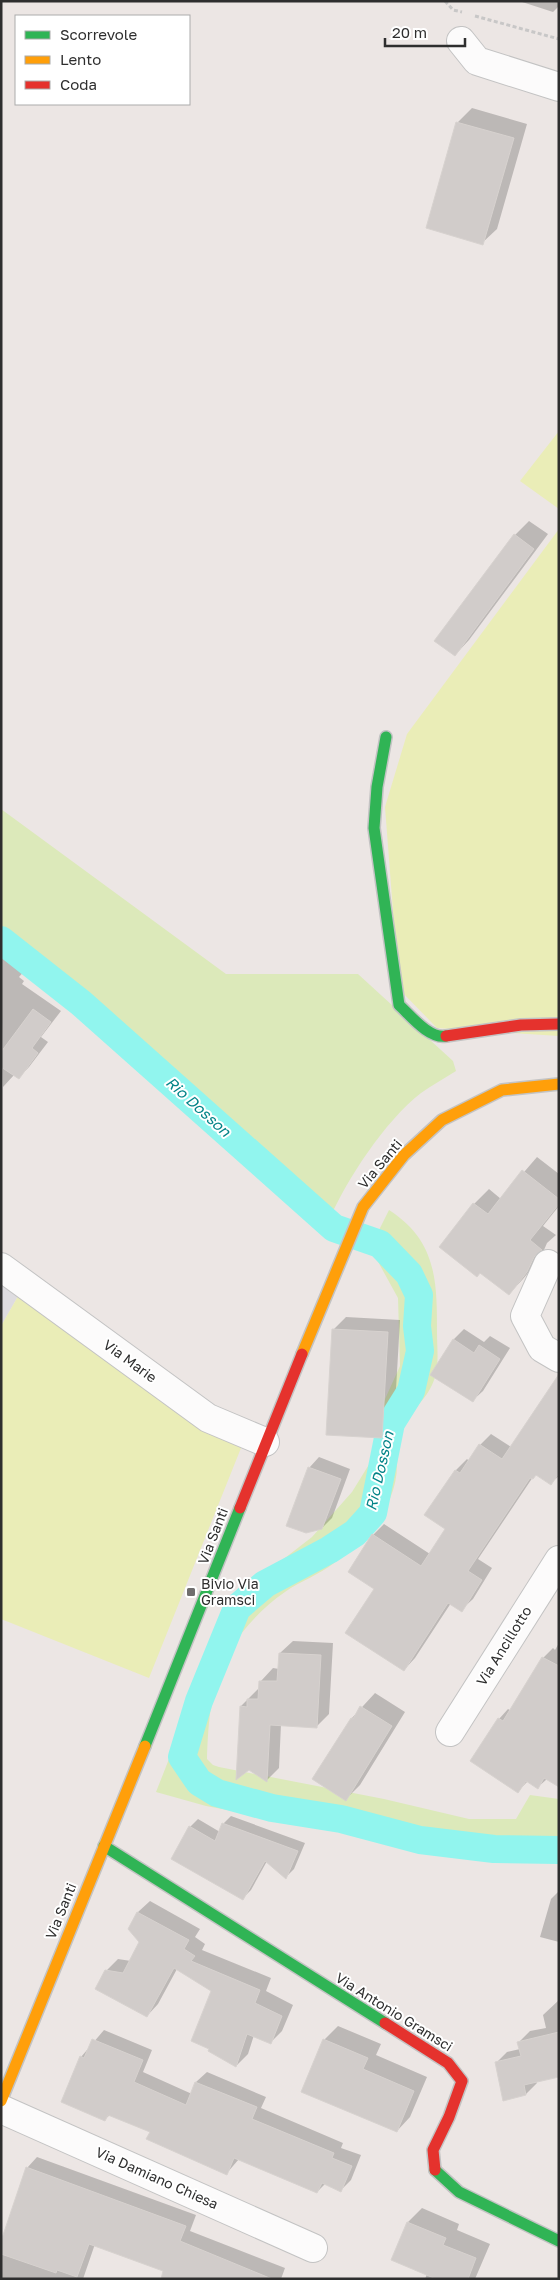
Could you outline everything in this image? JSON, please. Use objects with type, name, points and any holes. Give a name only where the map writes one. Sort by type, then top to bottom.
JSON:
[{"type":"street","points":[[461,41],[477,61],[559,87]]},
{"type":"street","points":[[386,737],[377,786],[374,828],[398,1005],[428,1031],[442,1037],[521,1025],[559,1024]]},
{"type":"street","name":"Via Santi","points":[[1,2101],[214,1578],[265,1442],[363,1207],[404,1156],[442,1120],[502,1090],[559,1084]]},
{"type":"street","points":[[548,1264],[525,1316],[542,1348],[559,1358]]},
{"type":"street","name":"Via Marie","points":[[1,1267],[208,1418],[265,1442]]},
{"type":"street","name":"Via Ancillotto","points":[[450,1732],[559,1560]]},
{"type":"street","name":"Via Antonio Gramsci","points":[[104,1846],[448,2064],[462,2080],[449,2117],[433,2150],[434,2169],[459,2192],[559,2241]]},
{"type":"street","name":"Via Damiano Chiesa","points":[[1,2109],[313,2248]]},
{"type":"path","points":[[445,1],[453,10],[462,12]]},
{"type":"path","points":[[472,15],[559,39]]},
{"type":"shaded area","points":[[1,1276],[21,1291],[1,1326]]},
{"type":"green space","points":[[559,431],[559,509],[520,481]]},
{"type":"green space","points":[[559,529],[559,1036],[437,1028],[399,989],[385,807],[407,734]]},
{"type":"green space","points":[[1,809],[226,974],[358,974],[453,1061],[456,1071],[421,1093],[407,1105],[381,1135],[357,1169],[329,1220],[123,1056],[68,1004],[1,952]]},
{"type":"green space","points":[[389,1210],[405,1222],[417,1235],[431,1264],[437,1314],[438,1359],[435,1379],[424,1398],[401,1428],[397,1442],[397,1474],[393,1490],[387,1506],[368,1532],[339,1559],[277,1598],[248,1625],[230,1649],[224,1660],[215,1687],[208,1732],[207,1759],[213,1765],[219,1767],[384,1799],[469,1819],[516,1819],[530,1795],[559,1799],[559,1860],[464,1858],[375,1837],[206,1806],[156,1792],[232,1599],[312,1537],[352,1492],[373,1458],[381,1408],[400,1366],[398,1298],[376,1258],[369,1250]]},
{"type":"green space","points":[[21,1291],[241,1448],[149,1678],[1,1619],[1,1326]]},
{"type":"building","points":[[456,122],[514,138],[483,245],[426,228]]},
{"type":"building","points":[[514,534],[534,549],[455,656],[434,641]]},
{"type":"building","points":[[33,1009],[51,1022],[32,1048],[38,1053],[19,1079],[1,1067],[1,1052]]},
{"type":"building","points":[[522,1170],[559,1199],[559,1204],[530,1240],[542,1250],[534,1257],[527,1272],[509,1295],[480,1273],[477,1277],[439,1247],[473,1203],[488,1214]]},
{"type":"building","points":[[332,1329],[388,1332],[382,1438],[326,1435]]},
{"type":"building","points":[[453,1339],[474,1353],[479,1345],[500,1359],[473,1402],[430,1375]]},
{"type":"building","points":[[559,1374],[559,1473],[551,1485],[536,1475],[533,1479],[530,1478],[468,1571],[482,1580],[462,1612],[448,1603],[404,1671],[345,1633],[374,1589],[348,1572],[372,1534],[421,1566],[445,1529],[424,1515],[455,1470],[460,1473],[479,1444],[502,1459]]},
{"type":"building","points":[[308,1467],[341,1479],[322,1529],[306,1533],[286,1526]]},
{"type":"building","points":[[279,1653],[321,1655],[317,1728],[270,1725],[267,1782],[249,1770],[236,1780],[240,1706],[247,1707],[247,1699],[258,1699],[259,1681],[277,1681]]},
{"type":"building","points":[[542,1657],[559,1666],[559,1787],[544,1778],[538,1789],[526,1781],[518,1793],[470,1761],[498,1718],[503,1721]]},
{"type":"building","points":[[360,1706],[392,1726],[346,1801],[312,1779]]},
{"type":"building","points":[[222,1823],[298,1851],[286,1879],[265,1861],[243,1900],[171,1859],[189,1826],[215,1841]]},
{"type":"building","points":[[137,1912],[189,1940],[184,1949],[195,1956],[191,1961],[260,1990],[255,2003],[282,2016],[271,2044],[247,2034],[236,2067],[208,2051],[209,2049],[191,2041],[211,1991],[174,1968],[147,2017],[95,1989],[105,1970],[123,1973],[139,1942],[128,1929]]},
{"type":"building","points":[[559,2032],[559,2077],[524,2085],[526,2095],[503,2101],[495,2062],[521,2056],[517,2042]]},
{"type":"building","points":[[92,2039],[143,2060],[134,2082],[186,2105],[195,2082],[257,2107],[252,2119],[334,2153],[332,2158],[352,2166],[341,2192],[322,2183],[317,2193],[234,2158],[227,2175],[146,2139],[150,2132],[108,2115],[105,2121],[61,2102],[80,2056],[84,2058]]},
{"type":"building","points":[[323,2039],[368,2058],[363,2069],[414,2091],[397,2132],[301,2092]]},
{"type":"building","points":[[26,2167],[186,2226],[180,2241],[272,2279],[161,2279],[163,2271],[89,2244],[77,2277],[57,2270],[56,2273],[1,2254],[1,2241]]},
{"type":"building","points":[[407,2222],[446,2238],[443,2245],[476,2258],[468,2279],[436,2279],[391,2260]]},
{"type":"waterway","name":"Rio Dosson","points":[[1,940],[81,1003],[334,1228],[380,1244],[409,1274],[419,1295],[417,1326],[420,1351],[411,1391],[391,1423],[373,1513],[355,1533],[329,1550],[265,1584],[237,1608],[199,1701],[182,1757],[199,1782],[217,1793],[272,1808],[341,1819],[420,1840],[494,1849],[559,1850]]},
{"type":"traffic: fast","points":[[386,737],[377,787],[374,828],[399,1005],[433,1034],[446,1036]]},
{"type":"traffic: fast","points":[[145,1746],[240,1508]]},
{"type":"traffic: fast","points":[[104,1846],[385,2023]]},
{"type":"traffic: fast","points":[[435,2170],[459,2192],[559,2241]]},
{"type":"traffic: slow","points":[[302,1354],[363,1207],[404,1155],[442,1120],[502,1090],[559,1084]]},
{"type":"traffic: slow","points":[[1,2101],[145,1746]]},
{"type":"traffic: jam","points":[[446,1036],[521,1025],[559,1024]]},
{"type":"traffic: jam","points":[[240,1508],[302,1354]]},
{"type":"traffic: jam","points":[[385,2023],[448,2063],[462,2081],[449,2117],[433,2150],[435,2170]]},
{"type":"place","name":"Bivio Via Gramsci","points":[[191,1592]]}]
